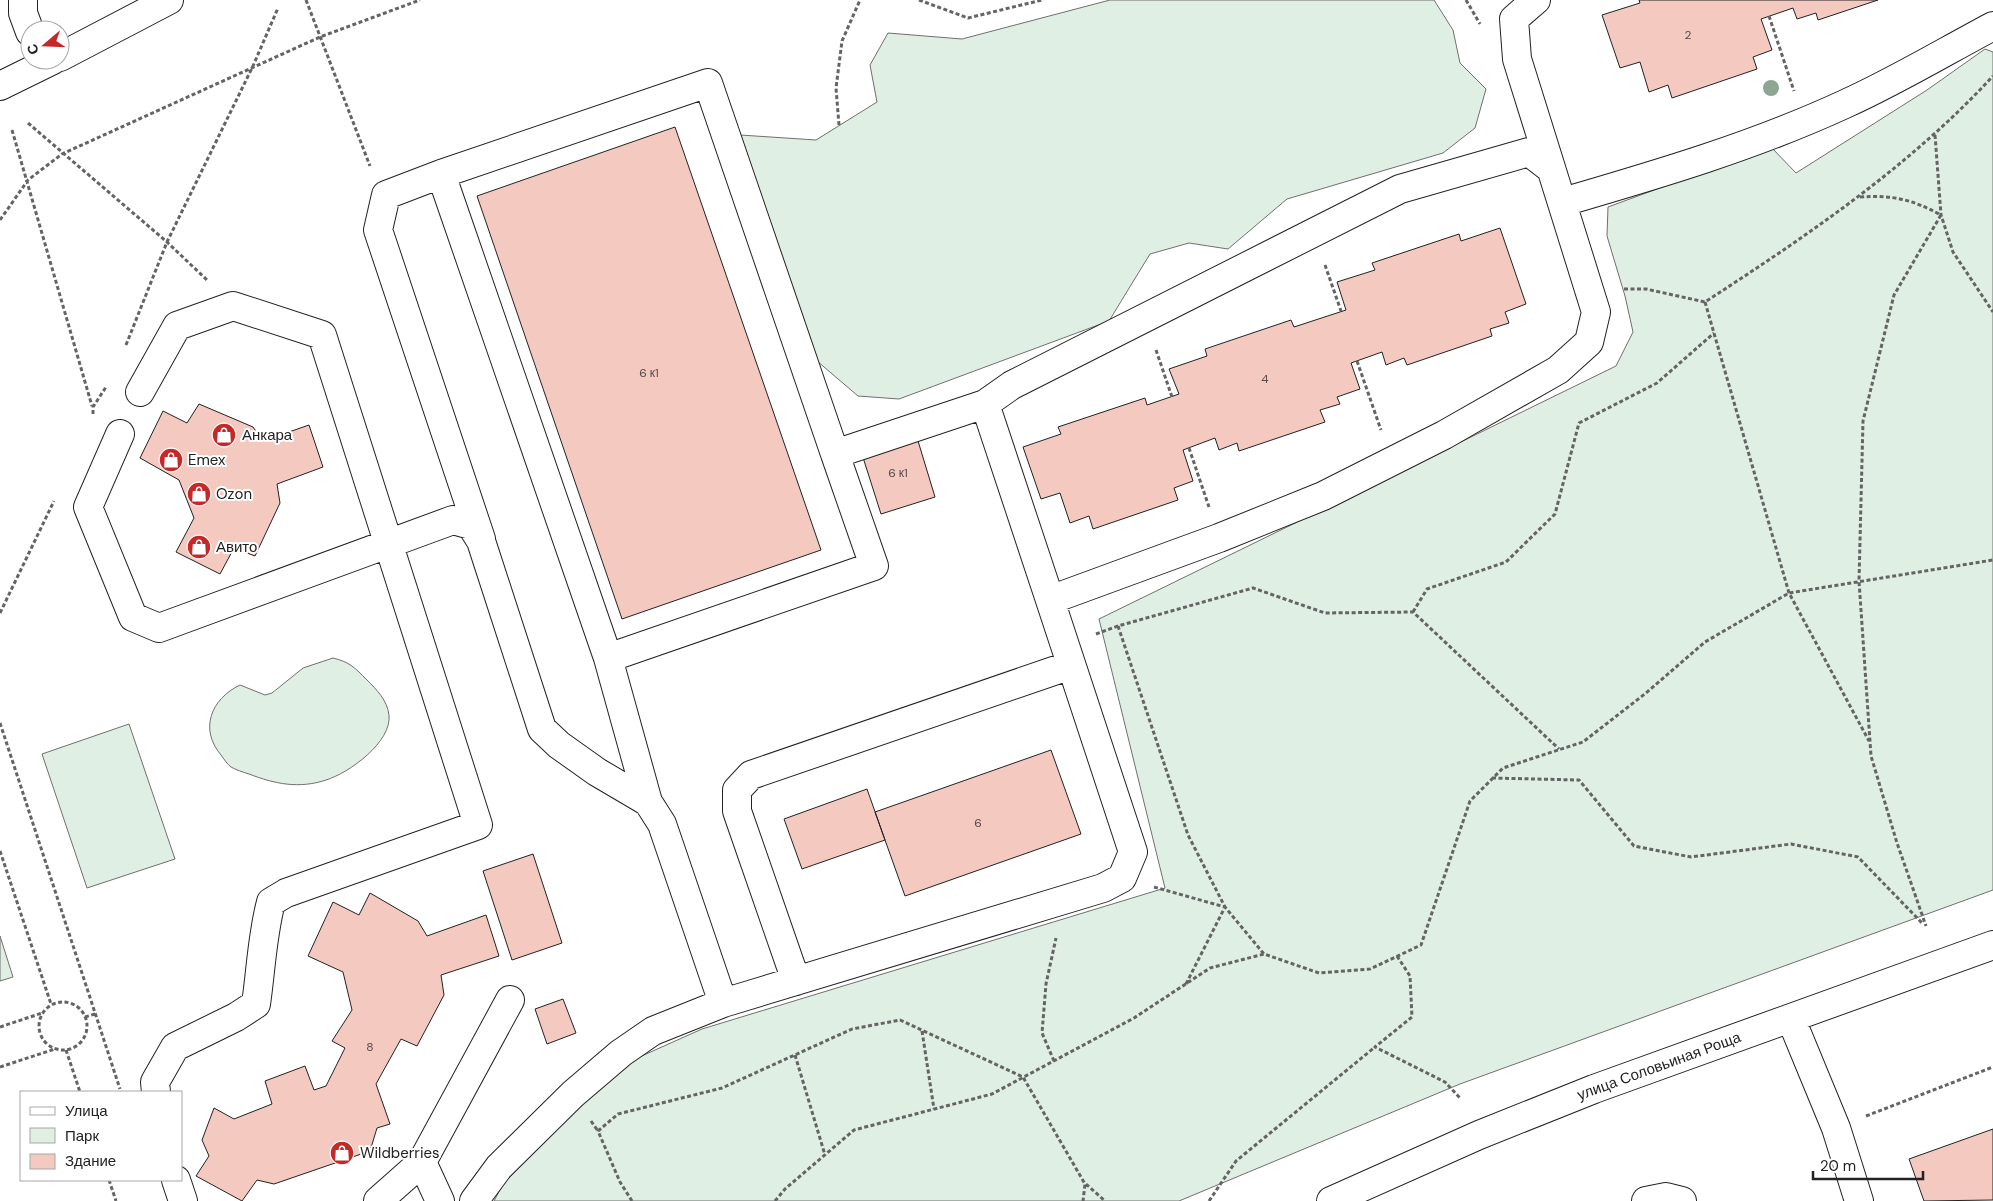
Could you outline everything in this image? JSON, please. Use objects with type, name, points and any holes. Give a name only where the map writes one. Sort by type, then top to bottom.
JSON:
[{"type":"street","points":[[23,0],[22,13],[25,20]]},
{"type":"street","points":[[70,49],[169,0]]},
{"type":"street","points":[[1050,600],[1219,538],[1323,496],[1444,435],[1558,370],[1589,342],[1596,312],[1516,59],[1514,19],[1536,0]]},
{"type":"street","points":[[1562,202],[1740,148],[1805,122],[1847,104],[1993,26]]},
{"type":"street","points":[[0,86],[33,70]]},
{"type":"street","points":[[608,658],[874,566],[708,82],[441,174],[386,195],[378,230],[542,729],[559,745],[596,772],[648,802]]},
{"type":"street","points":[[835,454],[985,404],[1012,385],[1400,189],[1529,152],[1551,169]]},
{"type":"street","points":[[441,174],[608,658],[648,802],[662,824],[723,1003]]},
{"type":"street","points":[[140,392],[177,326],[233,306],[322,335],[478,825],[286,893],[271,902],[263,930],[261,973],[256,1004],[236,1017],[175,1047],[155,1082],[156,1091]]},
{"type":"street","points":[[474,1201],[499,1167],[573,1094],[621,1053],[653,1031],[723,1003],[1103,888],[1122,878],[1133,852],[985,404]]},
{"type":"street","points":[[120,434],[88,507],[134,617],[159,628],[453,520],[472,525],[481,541]]},
{"type":"street","points":[[796,981],[737,811],[737,790],[751,775],[1068,655]]},
{"type":"street","name":"улица Соловьиная Роща","points":[[1331,1201],[1479,1135],[1585,1092],[1993,945]]},
{"type":"street","points":[[378,1201],[422,1162],[510,1000]]},
{"type":"street","points":[[1791,1019],[1836,1128],[1859,1201]]},
{"type":"street","points":[[422,1162],[440,1201]]},
{"type":"street","points":[[176,1181],[182,1201]]},
{"type":"street","points":[[1646,1201],[1666,1197],[1682,1201]]},
{"type":"path","points":[[306,0],[376,182],[386,195]]},
{"type":"path","points":[[0,220],[28,180],[62,154],[320,37],[420,0]]},
{"type":"path","points":[[839,126],[836,88],[842,41],[860,0]]},
{"type":"path","points":[[919,0],[968,18],[1042,0]]},
{"type":"path","points":[[124,350],[167,242],[253,66],[278,8]]},
{"type":"path","points":[[1769,16],[1805,122]]},
{"type":"path","points":[[1590,290],[1646,288],[1705,302],[1860,197],[1956,116],[1993,76]]},
{"type":"path","points":[[28,123],[167,242],[233,306]]},
{"type":"path","points":[[12,130],[93,406],[92,421]]},
{"type":"path","points":[[1935,134],[1940,214],[1953,252],[1993,312]]},
{"type":"path","points":[[1860,197],[1889,196],[1921,204],[1940,214]]},
{"type":"path","points":[[1492,778],[1579,780],[1634,846],[1691,857],[1791,844],[1858,857],[1926,926],[1897,843],[1871,756],[1859,581],[1863,421],[1894,295],[1940,214]]},
{"type":"path","points":[[1314,232],[1341,311]]},
{"type":"path","points":[[1705,302],[1789,593],[1870,743]]},
{"type":"path","points":[[1145,318],[1172,396]]},
{"type":"path","points":[[1413,612],[1427,589],[1506,562],[1555,514],[1578,423],[1657,383],[1714,333]]},
{"type":"path","points":[[1357,361],[1392,461]]},
{"type":"path","points":[[93,406],[108,384]]},
{"type":"path","points":[[1189,448],[1219,538]]},
{"type":"path","points":[[0,614],[55,500]]},
{"type":"path","points":[[1118,626],[1188,835],[1226,907],[1264,954],[1319,973],[1370,969],[1421,945],[1470,801],[1503,768],[1583,742],[1646,693],[1705,642],[1789,593],[1993,560]]},
{"type":"path","points":[[1068,655],[1118,626],[1253,588],[1325,613],[1413,612],[1560,750]]},
{"type":"path","points":[[0,723],[121,1091]]},
{"type":"path","points":[[0,851],[51,1004]]},
{"type":"path","points":[[1122,878],[1226,907]]},
{"type":"path","points":[[1054,1061],[1042,1033],[1046,984],[1064,899]]},
{"type":"path","points":[[1185,984],[1226,907]]},
{"type":"path","points":[[776,1201],[785,1189],[854,1130],[992,1094],[1134,1018],[1210,968],[1264,954]]},
{"type":"path","points":[[1209,1201],[1236,1161],[1412,1017],[1410,976],[1397,956]]},
{"type":"path","points":[[0,1027],[42,1013],[51,1004],[67,1002],[75,1005],[85,1017],[85,1034],[74,1047],[66,1050],[55,1049],[0,1067]]},
{"type":"path","points":[[42,1013],[39,1024],[40,1034],[46,1043],[55,1049]]},
{"type":"path","points":[[85,1017],[95,1014]]},
{"type":"path","points":[[632,1201],[620,1182],[598,1131],[618,1114],[722,1088],[852,1029],[900,1020],[1024,1077],[1086,1184],[1105,1201]]},
{"type":"path","points":[[922,1030],[934,1109]]},
{"type":"path","points":[[1375,1047],[1445,1082],[1460,1098]]},
{"type":"path","points":[[66,1050],[80,1091]]},
{"type":"path","points":[[794,1055],[825,1155]]},
{"type":"path","points":[[1836,1128],[1993,1067]]},
{"type":"path","points":[[109,1181],[116,1201]]},
{"type":"path","points":[[1083,1201],[1086,1184]]},
{"type":"green space","points":[[1110,0],[1434,0],[1453,30],[1460,63],[1486,89],[1475,128],[1443,153],[1287,199],[1228,249],[1189,243],[1150,254],[1109,321],[899,399],[858,396],[810,355],[740,135],[816,140],[877,102],[870,65],[888,33],[962,39]]},
{"type":"green space","points":[[1985,49],[1993,52],[1993,890],[1460,1084],[1179,1201],[494,1201],[503,1184],[626,1063],[702,1029],[1165,888],[1099,619],[1616,366],[1633,332],[1625,296],[1607,236],[1608,207],[1771,147],[1796,173],[1927,90]]},
{"type":"green space","points":[[333,658],[344,661],[355,669],[378,692],[386,705],[389,715],[384,736],[367,755],[346,771],[326,780],[297,785],[278,783],[237,770],[224,760],[214,745],[210,725],[215,706],[222,698],[240,685],[265,695],[272,693],[303,668]]},
{"type":"green space","points":[[129,724],[175,859],[87,888],[42,754]]},
{"type":"green space","points":[[0,936],[13,977],[0,981]]},
{"type":"building","points":[[1639,0],[1878,0],[1818,20],[1816,13],[1797,19],[1793,8],[1761,19],[1772,50],[1753,57],[1757,69],[1672,98],[1668,85],[1649,92],[1640,62],[1620,68],[1602,15],[1640,3]]},
{"type":"building","points":[[675,127],[821,550],[622,619],[477,196]]},
{"type":"building","points":[[1500,228],[1526,304],[1505,312],[1509,323],[1490,329],[1492,336],[1407,365],[1404,358],[1386,365],[1382,352],[1351,363],[1360,389],[1337,397],[1340,404],[1320,410],[1325,422],[1239,451],[1237,443],[1219,450],[1215,438],[1183,450],[1193,481],[1174,488],[1178,500],[1093,529],[1089,516],[1070,523],[1060,493],[1041,499],[1023,447],[1061,434],[1058,427],[1145,398],[1147,405],[1179,394],[1169,369],[1207,356],[1205,349],[1291,320],[1294,327],[1346,310],[1337,282],[1375,270],[1372,263],[1459,234],[1461,241]]},
{"type":"building","points":[[199,404],[253,427],[263,441],[309,425],[323,467],[277,484],[280,503],[255,556],[234,548],[220,574],[176,552],[194,518],[179,480],[140,458],[163,411],[187,423]]},
{"type":"building","points":[[915,431],[935,497],[881,514],[860,448]]},
{"type":"building","points":[[1051,750],[1081,834],[905,896],[875,812]]},
{"type":"building","points":[[867,789],[885,840],[802,869],[784,819]]},
{"type":"building","points":[[533,854],[562,943],[512,960],[483,871]]},
{"type":"building","points":[[370,893],[418,921],[427,936],[486,915],[499,956],[441,975],[444,995],[417,1046],[401,1039],[376,1084],[390,1124],[377,1128],[370,1151],[274,1184],[257,1180],[242,1201],[196,1176],[209,1156],[202,1140],[214,1108],[234,1119],[272,1104],[265,1081],[305,1066],[314,1090],[326,1086],[345,1048],[332,1041],[352,1010],[343,972],[308,956],[333,902],[359,915]]},
{"type":"building","points":[[563,999],[576,1033],[547,1044],[535,1009]]},
{"type":"building","points":[[1993,1129],[1993,1200],[1924,1201],[1909,1159]]},
{"type":"place","name":"Анкара","points":[[224,435]]},
{"type":"place","name":"Emex","points":[[171,460]]},
{"type":"place","name":"Ozon","points":[[199,494]]},
{"type":"place","name":"Авито","points":[[199,547]]},
{"type":"place","name":"Wildberries","points":[[342,1153]]}]
